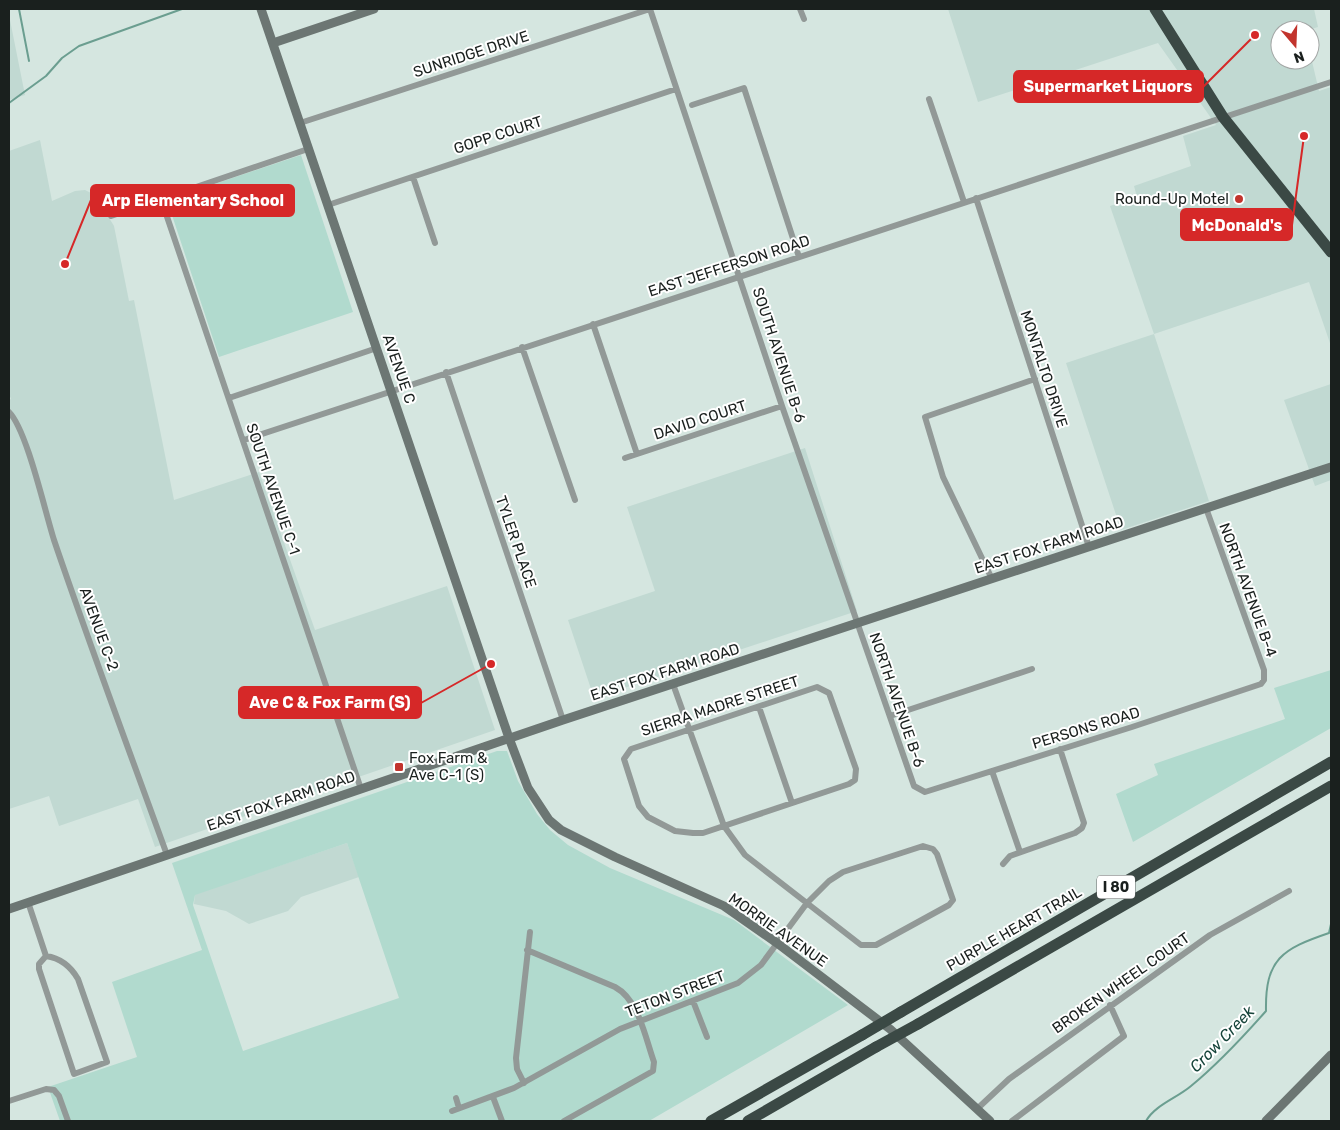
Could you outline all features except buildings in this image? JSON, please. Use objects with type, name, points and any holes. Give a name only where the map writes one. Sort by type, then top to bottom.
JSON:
[{"type":"highway","points":[[1155,9],[1223,117],[1331,252]]},
{"type":"highway","name":"PURPLE HEART TRAIL","points":[[712,1121],[1331,762]]},
{"type":"highway","name":"I 80","points":[[748,1121],[1331,786]]},
{"type":"main road","name":"AVENUE C","points":[[261,9],[509,738]]},
{"type":"main road","points":[[273,42],[374,9]]},
{"type":"main road","name":"EAST FOX FARM ROAD","points":[[9,909],[509,738],[1331,467]]},
{"type":"main road","name":"MORRIE AVENUE","points":[[509,738],[528,788],[549,820],[561,830],[615,857],[724,906],[777,943],[890,1029],[990,1121]]},
{"type":"main road","points":[[1266,1121],[1330,1058]]},
{"type":"street","name":"SOUTH AVENUE B-6","points":[[650,9],[782,406],[857,623]]},
{"type":"street","name":"SUNRIDGE DRIVE","points":[[300,123],[650,9]]},
{"type":"street","points":[[800,9],[804,19]]},
{"type":"street","name":"EAST JEFFERSON ROAD","points":[[244,440],[391,390],[1331,82]]},
{"type":"street","points":[[692,105],[744,88],[799,257]]},
{"type":"street","name":"GOPP COURT","points":[[328,205],[676,89]]},
{"type":"street","points":[[929,98],[964,202]]},
{"type":"street","points":[[111,216],[308,149]]},
{"type":"street","points":[[413,177],[435,244]]},
{"type":"street","name":"SOUTH AVENUE C-1","points":[[161,198],[361,789]]},
{"type":"street","name":"MONTALTO DRIVE","points":[[976,198],[1089,547]]},
{"type":"street","points":[[593,324],[637,454]]},
{"type":"street","points":[[522,347],[575,500]]},
{"type":"street","points":[[229,398],[377,348]]},
{"type":"street","name":"TYLER PLACE","points":[[446,372],[563,720]]},
{"type":"street","points":[[992,579],[943,477],[925,417],[1035,380]]},
{"type":"street","name":"DAVID COURT","points":[[625,458],[782,406]]},
{"type":"street","name":"AVENUE C-2","points":[[9,412],[22,434],[54,539],[167,855]]},
{"type":"street","name":"NORTH AVENUE B-4","points":[[1206,508],[1264,670],[1264,680]]},
{"type":"street","name":"NORTH AVENUE B-6","points":[[857,623],[914,786]]},
{"type":"street","points":[[890,716],[1032,669]]},
{"type":"street","name":"PERSONS ROAD","points":[[914,786],[925,792],[1252,688],[1264,680]]},
{"type":"street","points":[[673,684],[724,826],[745,854],[807,903]]},
{"type":"street","name":"SIERRA MADRE STREET","points":[[724,826],[703,833],[675,831],[648,817],[639,806],[624,760],[631,749],[817,687],[829,693],[856,769],[854,780],[849,784],[792,803]]},
{"type":"street","points":[[724,826],[792,803],[759,707]]},
{"type":"street","points":[[1003,864],[1010,856],[1075,833],[1082,828],[1084,823],[1060,749]]},
{"type":"street","points":[[992,771],[1020,852]]},
{"type":"street","name":"TETON STREET","points":[[456,1098],[455,1110],[493,1097],[610,1034],[738,983],[761,965],[807,903],[829,881],[843,872],[923,846],[933,849],[937,854],[953,900],[948,906],[876,945],[866,946],[861,945],[807,903]]},
{"type":"street","name":"BROKEN WHEEL COURT","points":[[977,1109],[1008,1079],[1210,935],[1289,891]]},
{"type":"street","points":[[28,902],[46,956]]},
{"type":"street","points":[[524,1082],[517,1069],[516,1058],[530,932]]},
{"type":"street","points":[[527,950],[622,990],[630,998],[654,1069],[564,1121]]},
{"type":"street","points":[[46,956],[62,962],[73,971],[78,979],[107,1062],[74,1074],[39,969],[39,964],[46,956]]},
{"type":"street","points":[[693,1001],[707,1037]]},
{"type":"street","points":[[1012,1121],[1124,1036],[1110,1005]]},
{"type":"street","points":[[9,1101],[46,1089],[54,1090],[59,1096],[68,1121]]},
{"type":"street","points":[[493,1097],[502,1121]]},
{"type":"shaded area","points":[[948,9],[1314,9],[1316,20],[1270,20],[1270,70],[1314,70],[1319,91],[1331,87],[1331,346],[1309,282],[1154,334],[1110,206],[1137,197],[1134,186],[1191,166],[1183,136],[1216,125],[1158,43],[978,102]]},
{"type":"shaded area","points":[[9,15],[25,95],[9,100]]},
{"type":"shaded area","points":[[40,140],[52,201],[75,191],[85,190],[95,195],[114,226],[129,301],[134,300],[174,500],[259,472],[315,630],[447,586],[495,730],[155,847],[138,799],[59,826],[49,796],[9,809],[9,400],[11,399],[9,394],[9,151]]},
{"type":"shaded area","points":[[1154,334],[1209,501],[1121,530],[1066,363]]},
{"type":"shaded area","points":[[1331,384],[1331,480],[1315,486],[1284,400]]},
{"type":"shaded area","points":[[805,448],[857,611],[594,698],[568,620],[655,591],[627,507]]},
{"type":"shaded area","points":[[347,843],[359,877],[301,897],[288,911],[249,924],[226,911],[194,904],[195,894]]},
{"type":"green space","points":[[301,155],[353,312],[219,357],[167,200]]},
{"type":"green space","points":[[1331,670],[1331,728],[1133,842],[1116,794],[1158,775],[1154,764],[1285,719],[1274,688]]},
{"type":"green space","points":[[497,751],[507,751],[518,781],[537,814],[550,830],[568,845],[610,868],[734,920],[848,1005],[649,1121],[60,1121],[48,1087],[137,1057],[112,982],[202,950],[172,863]],"holes":[[[347,843],[399,998],[243,1051],[193,905],[195,895]]]},
{"type":"waterway","points":[[19,9],[29,61]]},
{"type":"waterway","points":[[9,103],[46,76],[62,58],[79,46],[182,9]]},
{"type":"waterway","name":"Crow Creek","points":[[1146,1121],[1155,1110],[1185,1090],[1211,1069],[1266,1011],[1266,993],[1269,979],[1273,968],[1280,959],[1288,951],[1299,945],[1329,933],[1331,924]]},
{"type":"place","name":"Supermarket Liquors","points":[[1255,35]]},
{"type":"place","name":"McDonald's","points":[[1304,136]]},
{"type":"place","name":"Round-Up Motel","points":[[1239,199]]},
{"type":"place","name":"Arp Elementary School","points":[[65,264]]},
{"type":"place","name":"Ave C & Fox Farm (S)","points":[[491,664]]},
{"type":"place","name":"Fox Farm & Ave C-1 (S)","points":[[399,767]]}]
